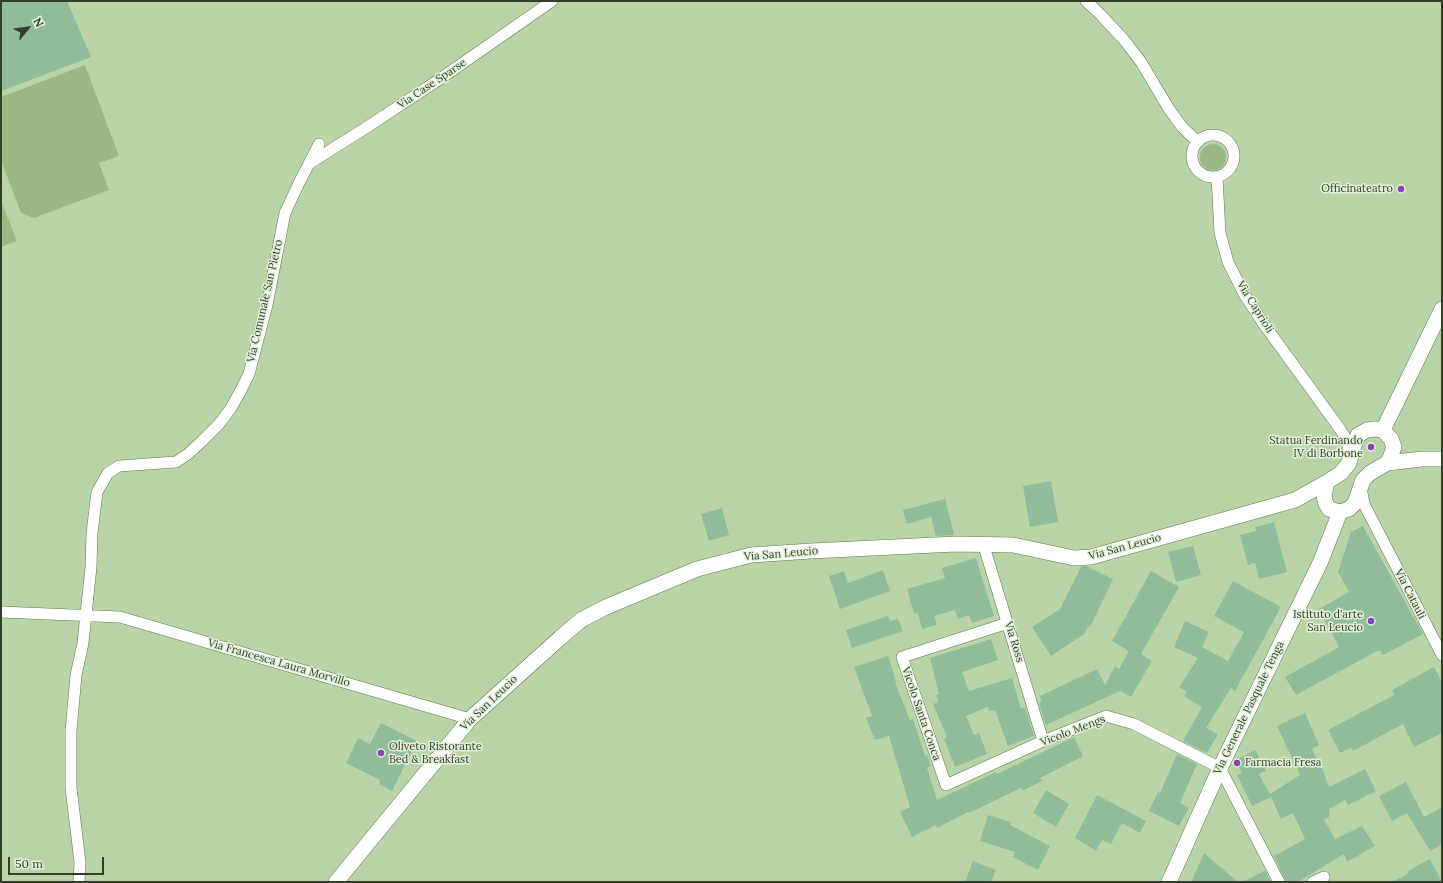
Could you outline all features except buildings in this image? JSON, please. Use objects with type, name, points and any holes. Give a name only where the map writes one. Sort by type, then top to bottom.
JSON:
[{"type":"street","name":"Via Case Sparse","points":[[309,163],[407,101],[552,1]]},
{"type":"street","points":[[1086,1],[1125,41],[1141,62],[1173,115],[1182,127],[1198,142]]},
{"type":"street","points":[[1215,135],[1221,137],[1230,144],[1234,156],[1231,167],[1223,175],[1210,177],[1204,175],[1195,167],[1192,154],[1198,142],[1202,138],[1215,135]]},
{"type":"street","name":"Via Comunale San Pietro","points":[[79,882],[80,862],[71,788],[70,731],[76,675],[83,643],[91,567],[92,533],[98,492],[108,473],[119,466],[176,462],[188,454],[206,437],[219,424],[231,408],[242,390],[249,374],[267,305],[285,213],[319,144]]},
{"type":"street","name":"Via Caprioli","points":[[1217,177],[1220,233],[1228,262],[1244,294],[1263,323],[1334,420],[1346,439],[1351,458]]},
{"type":"street","points":[[1387,435],[1442,309]]},
{"type":"street","name":"Via Caprioli","points":[[1334,420],[1344,429],[1358,435]]},
{"type":"street","points":[[1358,435],[1367,430],[1375,429],[1387,435],[1422,459]]},
{"type":"street","name":"Via San Leucio","points":[[336,882],[470,719],[581,620],[606,607],[697,569],[751,555],[983,543],[1013,544],[1074,558],[1091,557],[1295,500],[1341,473],[1349,463],[1358,435]]},
{"type":"street","points":[[1387,435],[1394,447],[1387,463]]},
{"type":"street","points":[[1360,486],[1363,480],[1370,473],[1387,463],[1422,459],[1442,459]]},
{"type":"street","points":[[1326,504],[1324,496],[1327,482]]},
{"type":"street","name":"Via Generale Pasquale Tenga","points":[[1168,882],[1220,768],[1344,511],[1355,503],[1360,486]]},
{"type":"street","name":"Via Catauli","points":[[1360,486],[1364,504],[1442,655]]},
{"type":"street","name":"Via San Leucio","points":[[1295,500],[1315,501],[1326,504],[1329,509],[1344,511]]},
{"type":"street","name":"Via Catauli","points":[[1344,511],[1361,514],[1379,533]]},
{"type":"street","name":"Via Ross","points":[[983,543],[1043,741]]},
{"type":"street","points":[[1,612],[86,615]]},
{"type":"street","name":"Via Francesca Laura Morvillo","points":[[86,615],[120,616],[470,719]]},
{"type":"street","name":"Vicolo Santa Conca","points":[[946,785],[902,657],[1008,623]]},
{"type":"street","name":"Vicolo Mengs","points":[[946,785],[1043,741],[1106,716],[1134,724],[1220,768]]},
{"type":"street","points":[[1220,768],[1279,882]]},
{"type":"street","points":[[1313,882],[1324,876]]},
{"type":"green space","points":[[85,65],[119,156],[99,163],[109,190],[34,218],[21,213],[1,160],[1,97]]},
{"type":"green space","points":[[1213,144],[1222,148],[1226,157],[1222,166],[1213,170],[1204,166],[1200,157],[1204,148]]},
{"type":"green space","points":[[1,201],[17,241],[1,247]]},
{"type":"place","name":"Officinateatro","points":[[1401,189]]},
{"type":"place","name":"Statua Ferdinando IV di Borbone","points":[[1371,447]]},
{"type":"place","name":"Istituto d'arte San Leucio","points":[[1371,621]]},
{"type":"place","name":"Oliveto Ristorante Bed & Breakfast","points":[[381,753]]},
{"type":"place","name":"Farmacia Fresa","points":[[1237,763]]}]
